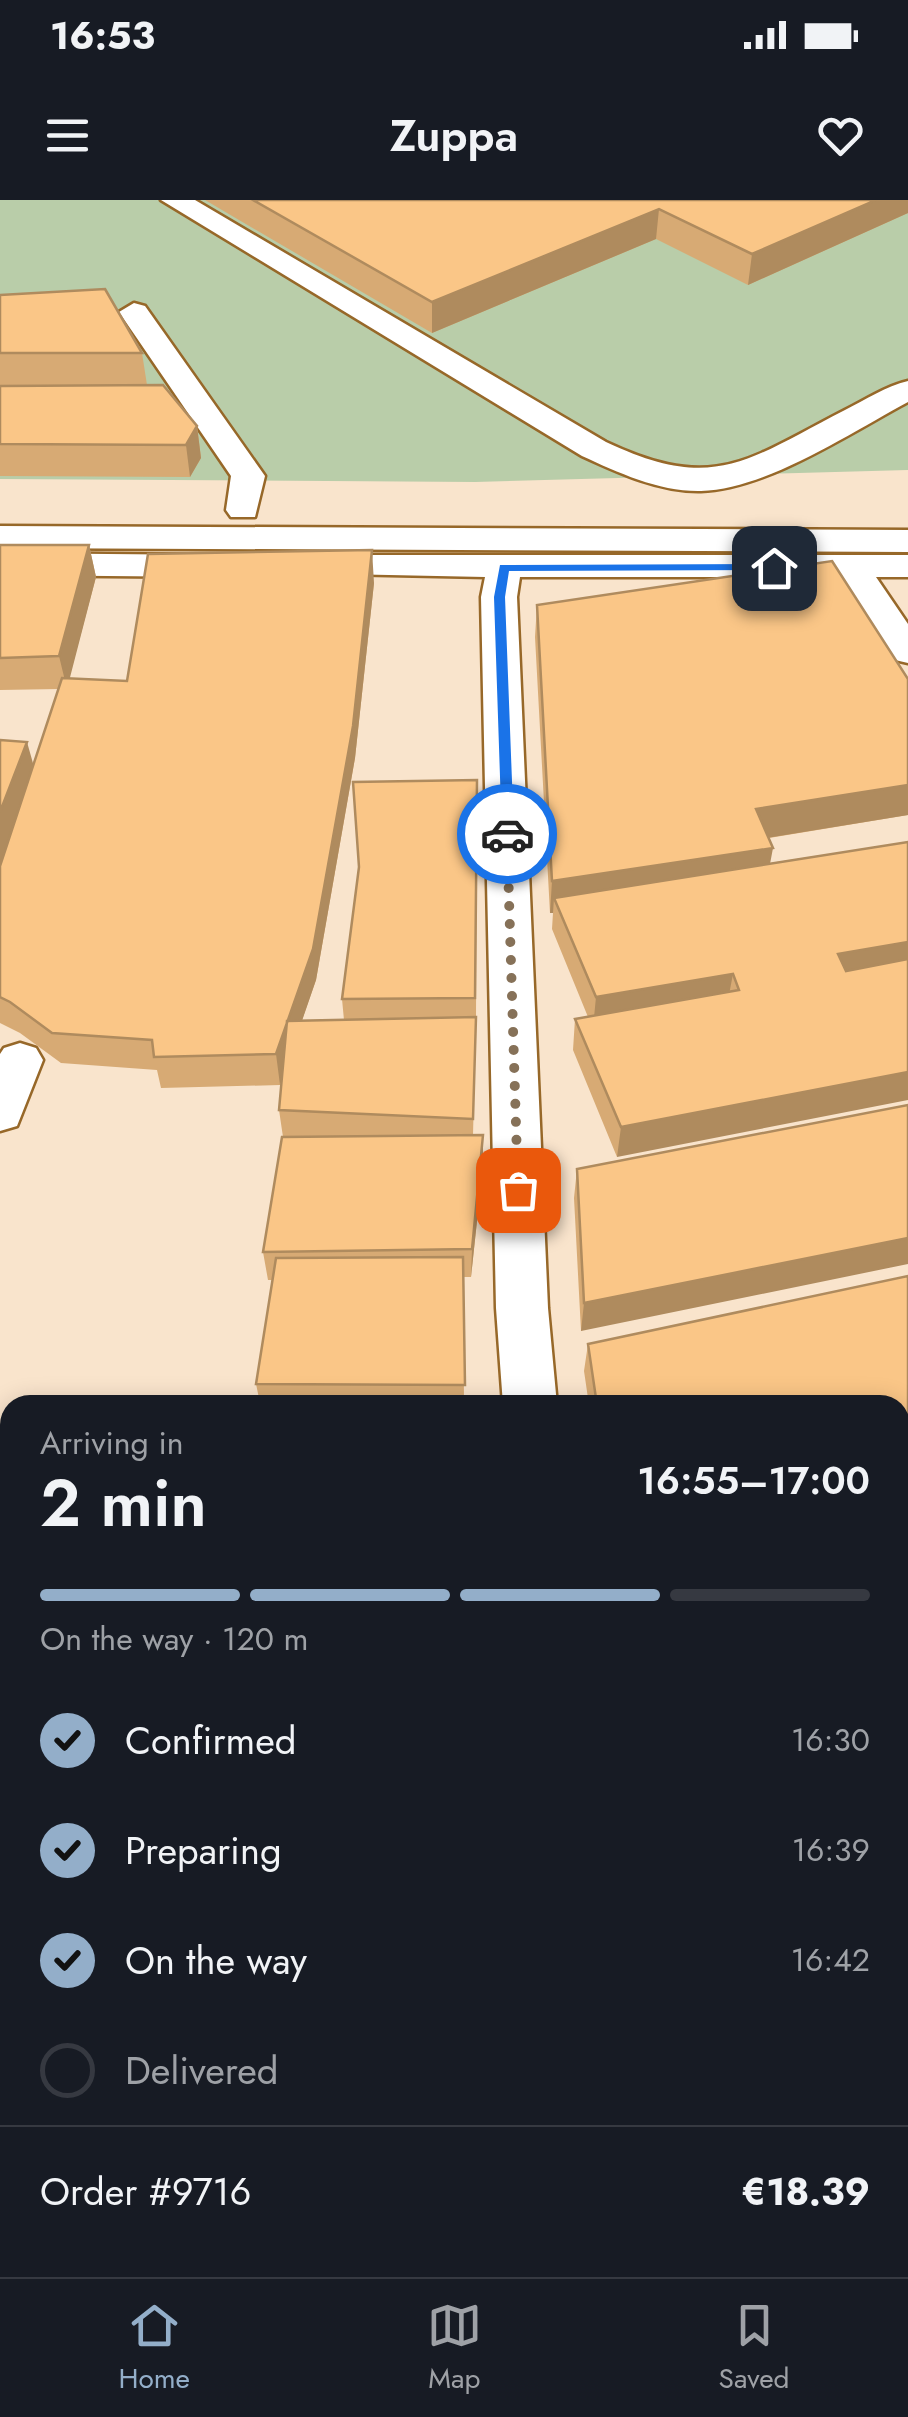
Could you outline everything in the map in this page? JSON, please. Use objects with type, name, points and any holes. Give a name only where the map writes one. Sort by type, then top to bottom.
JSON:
[{"type":"main road","points":[[0,510],[908,512]]},
{"type":"main road","points":[[0,537],[908,541]]},
{"type":"street","points":[[176,200],[594,449],[648,473],[706,482],[752,466],[908,390]]},
{"type":"street","points":[[134,312],[248,476],[243,510]]},
{"type":"street","points":[[159,405],[199,405]]},
{"type":"street","points":[[0,564],[908,566]]},
{"type":"street","points":[[504,568],[500,616],[522,1308],[529,1395]]},
{"type":"street","points":[[852,568],[908,652]]},
{"type":"street","points":[[0,1112],[20,1060]]},
{"type":"green space","points":[[0,200],[908,200],[908,470],[475,482],[0,479]]},
{"type":"building","points":[[253,200],[876,200],[752,254],[659,209],[432,302]]},
{"type":"building","points":[[105,289],[142,353],[0,353],[0,295]]},
{"type":"building","points":[[163,385],[197,426],[186,445],[0,444],[0,386]]},
{"type":"building","points":[[0,545],[89,545],[59,656],[0,658]]},
{"type":"building","points":[[372,550],[353,726],[313,949],[276,1054],[154,1057],[152,1040],[52,1033],[0,997],[0,866],[62,678],[127,681],[148,554]]},
{"type":"building","points":[[832,561],[908,679],[908,785],[756,809],[773,848],[552,881],[537,605]]},
{"type":"building","points":[[0,740],[27,742],[0,812]]},
{"type":"building","points":[[477,780],[475,998],[342,999],[359,867],[353,782]]},
{"type":"building","points":[[908,842],[908,942],[838,954],[846,971],[908,959],[908,1072],[621,1127],[575,1019],[739,990],[733,974],[596,997],[554,898]]},
{"type":"building","points":[[476,1017],[473,1119],[279,1110],[287,1021]]},
{"type":"building","points":[[908,1105],[908,1238],[584,1303],[577,1169]]},
{"type":"building","points":[[483,1135],[472,1249],[263,1252],[282,1137]]},
{"type":"building","points":[[463,1257],[465,1385],[256,1384],[276,1258]]},
{"type":"building","points":[[908,1276],[908,1395],[596,1395],[588,1344]]},
{"type":"way so far","points":[[507,834],[518,1190]]},
{"type":"route","points":[[507,834],[500,597],[504,568],[774,568]]}]
